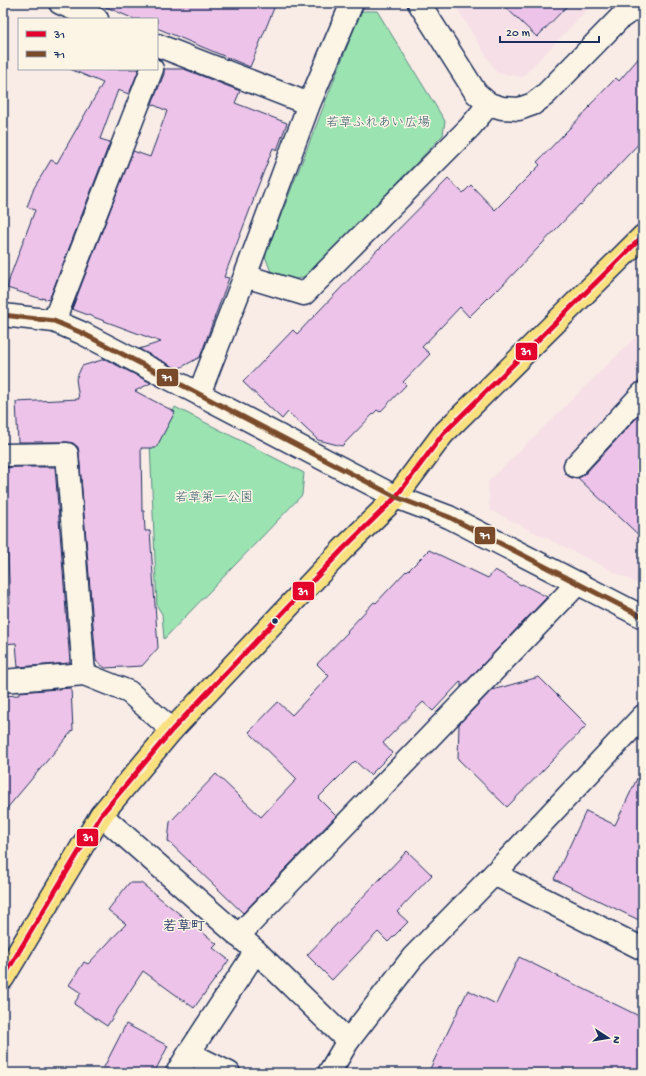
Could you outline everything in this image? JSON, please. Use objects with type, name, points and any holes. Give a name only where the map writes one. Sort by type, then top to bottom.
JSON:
[{"type":"main road","points":[[4,975],[101,815],[172,730],[343,549],[396,498],[443,434],[643,236]]},
{"type":"street","points":[[60,3],[95,18]]},
{"type":"street","points":[[199,394],[309,104],[352,3]]},
{"type":"street","points":[[419,3],[476,93],[489,104],[502,108],[519,109],[533,104],[545,95],[620,18],[632,10],[643,8]]},
{"type":"street","points":[[158,50],[309,104]]},
{"type":"street","points":[[54,321],[152,70]]},
{"type":"street","points":[[245,276],[304,294],[470,126],[489,104]]},
{"type":"street","points":[[3,315],[54,321],[82,333],[396,498],[449,517],[643,616]]},
{"type":"street","points":[[575,466],[643,393]]},
{"type":"street","points":[[3,455],[67,454],[84,674]]},
{"type":"street","points":[[238,936],[578,583]]},
{"type":"street","points":[[3,681],[84,674],[128,692],[172,730]]},
{"type":"street","points":[[329,1073],[348,1041],[413,957],[494,874],[643,716]]},
{"type":"street","points":[[101,815],[256,951],[348,1041]]},
{"type":"street","points":[[494,874],[643,949]]},
{"type":"street","points":[[177,1073],[256,951]]},
{"type":"street","points":[[189,1053],[229,1073]]},
{"type":"shaded area","points":[[454,3],[594,3],[522,77],[497,73]]},
{"type":"shaded area","points":[[643,330],[643,586],[490,510],[488,482]]},
{"type":"green space","name":"若草ふれあい広場","points":[[361,11],[377,11],[445,121],[443,135],[309,275],[294,280],[271,272],[265,256]]},
{"type":"green space","name":"若草第一公園","points":[[175,407],[304,473],[302,495],[164,639],[162,614],[157,606],[150,443],[158,443]]},
{"type":"building","points":[[97,3],[276,3],[250,67],[158,28],[158,18],[132,18]]},
{"type":"building","points":[[501,3],[570,3],[537,37]]},
{"type":"building","points":[[643,53],[643,139],[498,290],[497,289],[469,317],[460,307],[422,347],[430,354],[403,382],[406,385],[380,412],[377,410],[342,446],[318,440],[288,412],[282,419],[243,382],[293,330],[297,334],[379,248],[448,179],[463,193],[471,185],[495,210],[540,165],[537,162],[590,107],[589,106],[616,78],[619,81]]},
{"type":"building","points":[[164,69],[184,69],[240,91],[235,103],[287,123],[277,150],[273,148],[224,277],[229,278],[200,357],[178,369],[139,349],[161,342],[72,309],[133,151],[150,157],[167,111],[152,104],[164,74]]},
{"type":"building","points":[[72,70],[139,70],[129,94],[118,90],[100,139],[110,142],[49,300],[7,288],[35,210],[27,207],[34,188],[51,160],[57,163],[103,83]]},
{"type":"building","points":[[105,359],[151,383],[135,391],[175,412],[156,448],[141,448],[142,511],[144,511],[145,531],[150,531],[158,648],[142,666],[105,668],[96,661],[78,447],[73,443],[67,442],[18,442],[16,402],[79,399],[76,379],[82,366]]},
{"type":"building","points":[[643,411],[643,539],[578,478],[584,475]]},
{"type":"building","points":[[55,467],[70,663],[18,667],[16,643],[3,644],[3,603],[10,603],[4,468]]},
{"type":"building","points":[[429,550],[488,578],[495,570],[521,585],[522,584],[547,597],[461,687],[461,681],[433,711],[423,702],[383,743],[392,753],[370,775],[355,761],[318,798],[336,816],[243,913],[168,841],[170,822],[216,774],[261,817],[297,779],[249,732],[278,702],[292,715],[329,676],[317,664],[374,602],[376,603],[406,571],[407,572]]},
{"type":"building","points":[[539,677],[587,725],[507,807],[458,759],[459,724],[492,690]]},
{"type":"building","points":[[71,688],[73,730],[3,813],[3,696],[19,695],[19,692]]},
{"type":"building","points":[[643,766],[643,922],[554,879],[586,811],[615,825]]},
{"type":"building","points":[[407,851],[432,875],[397,912],[408,922],[388,942],[378,932],[332,980],[307,955]]},
{"type":"building","points":[[129,883],[141,883],[217,944],[213,948],[229,960],[194,1008],[143,971],[107,1026],[74,1004],[81,993],[69,985],[84,962],[88,964],[126,924],[108,910]]},
{"type":"building","points":[[519,957],[643,1018],[643,1073],[428,1073],[468,990],[496,1004]]},
{"type":"building","points":[[126,1024],[168,1046],[154,1073],[101,1073]]},
{"type":"transit line","name":"31","points":[[3,978],[101,815],[172,730],[343,549],[396,497],[443,434],[643,236]]},
{"type":"transit line","name":"71","points":[[3,315],[54,321],[82,333],[396,497],[449,517],[643,617]]},
{"type":"district","name":"若草町","points":[[184,925]]}]
